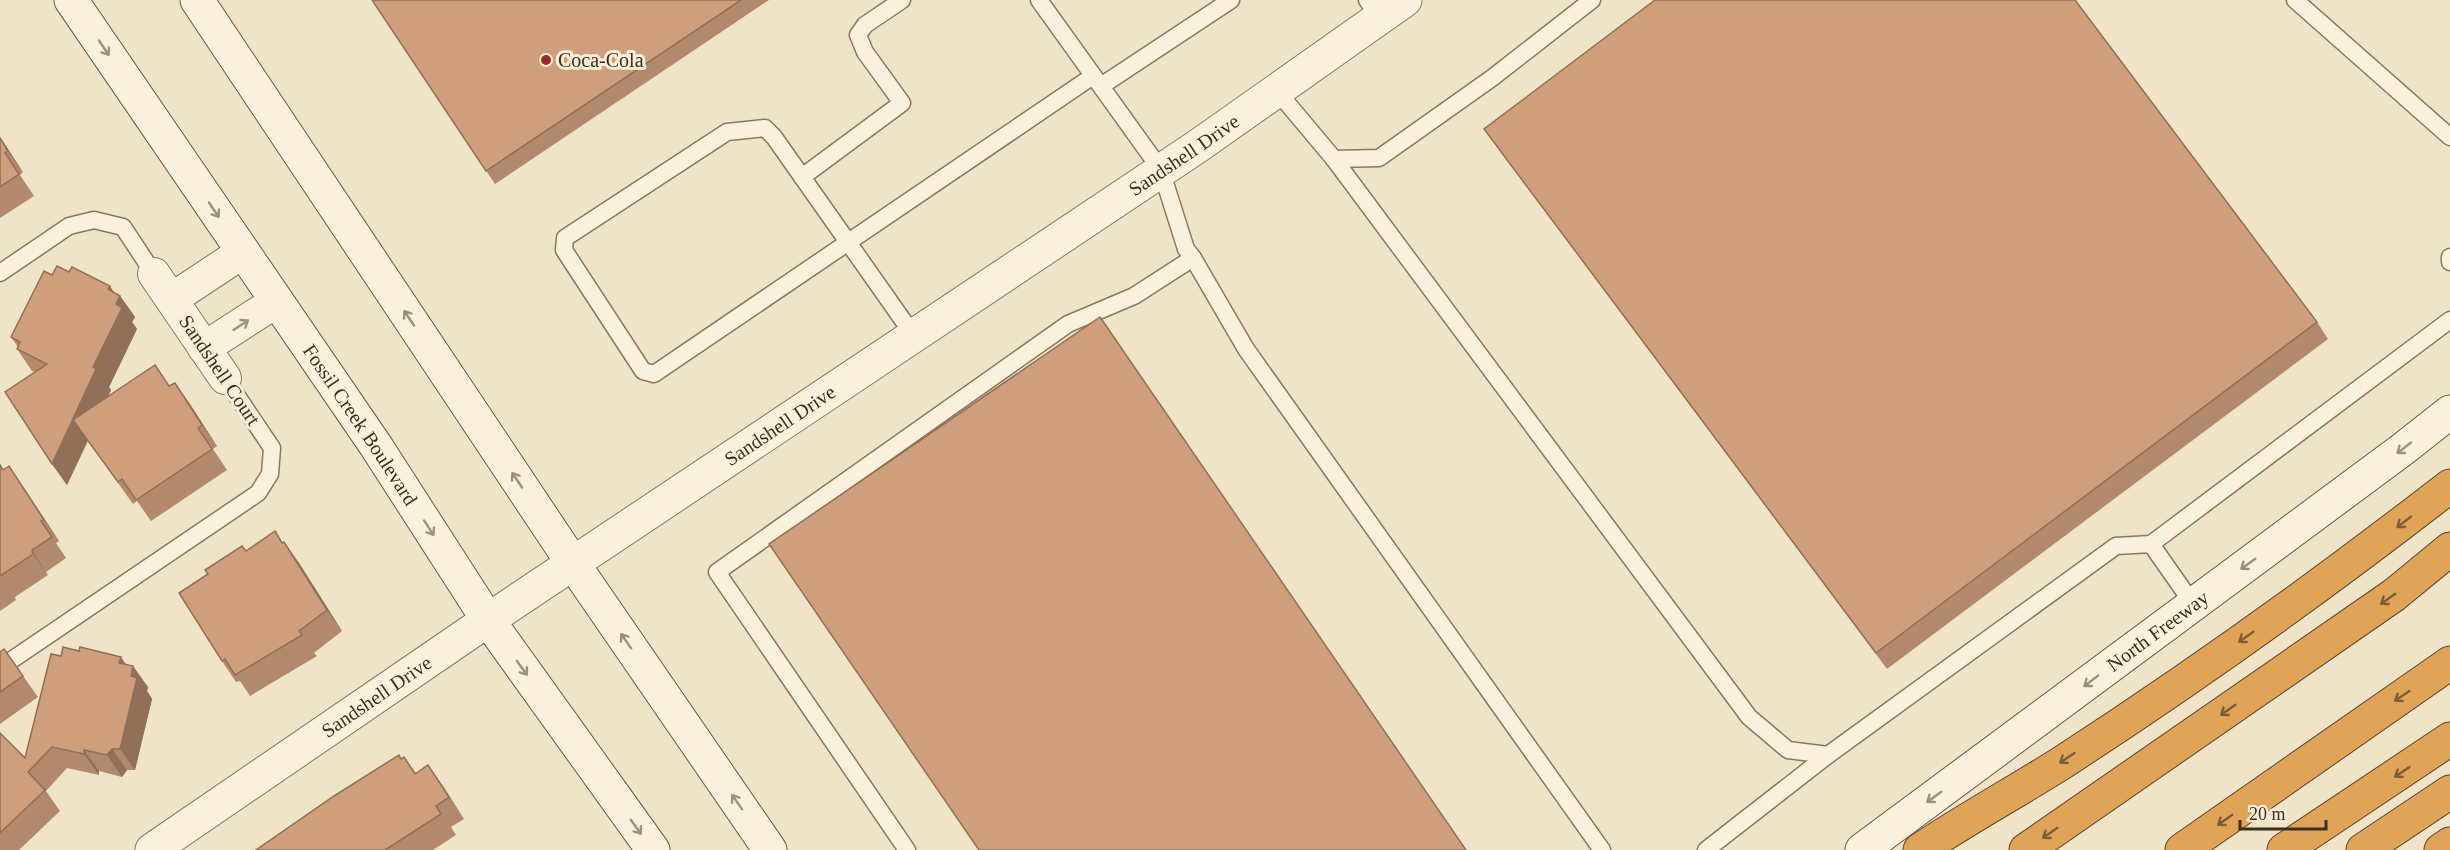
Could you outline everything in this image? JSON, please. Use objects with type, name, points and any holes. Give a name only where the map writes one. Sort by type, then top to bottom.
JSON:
[{"type":"highway","points":[[1920,850],[2059,764],[2194,673],[2340,571],[2450,486]]},
{"type":"highway","points":[[2026,850],[2394,595],[2450,549]]},
{"type":"highway","points":[[2182,850],[2450,663]]},
{"type":"highway","points":[[2284,850],[2450,739]]},
{"type":"highway","points":[[2363,850],[2450,792]]},
{"type":"highway","points":[[2441,850],[2450,844]]},
{"type":"main road","name":"Fossil Creek Boulevard","points":[[71,0],[376,446],[489,620],[652,850]]},
{"type":"main road","points":[[197,0],[574,565],[770,850]]},
{"type":"main road","name":"Sandshell Drive","points":[[152,850],[489,620],[1276,91],[1373,10],[1405,0]]},
{"type":"main road","name":"North Freeway","points":[[1862,850],[2450,412]]},
{"type":"street","points":[[172,299],[243,252]]},
{"type":"street","name":"Sandshell Court","points":[[154,274],[225,378]]},
{"type":"street","points":[[204,348],[277,301]]},
{"type":"lane","points":[[802,177],[902,103],[865,52],[858,35],[865,25],[902,0]]},
{"type":"lane","points":[[1040,0],[1161,170],[1186,249],[1246,349],[1602,850]]},
{"type":"lane","points":[[914,336],[849,243],[802,177],[765,128],[727,132],[565,238],[564,250],[643,371],[654,374],[849,243],[1097,81],[1231,0]]},
{"type":"lane","points":[[1334,159],[1379,158],[1492,78],[1592,0]]},
{"type":"lane","points":[[2295,0],[2450,137]]},
{"type":"lane","points":[[1276,91],[1334,159],[1749,717],[1788,750],[1828,755]]},
{"type":"lane","name":"Sandshell Court","points":[[0,273],[69,226],[94,220],[123,227],[154,274]]},
{"type":"lane","points":[[2450,257],[2450,262]]},
{"type":"lane","points":[[907,850],[717,572],[1068,324],[1134,296],[1193,258]]},
{"type":"lane","points":[[1706,850],[1828,755],[2116,546],[2151,543],[2450,320]]},
{"type":"lane","name":"Sandshell Court","points":[[0,668],[258,493],[270,474],[272,448],[225,378]]},
{"type":"lane","points":[[2151,543],[2193,604]]},
{"type":"building","name":"Coca-Cola","points":[[372,0],[741,0],[486,171]]},
{"type":"building","points":[[1655,0],[2075,0],[2317,322],[1876,653],[1484,129]]},
{"type":"building","points":[[0,138],[8,151],[5,153],[19,174],[0,187]]},
{"type":"building","points":[[57,266],[69,272],[72,267],[110,286],[108,289],[120,296],[116,304],[122,308],[93,367],[96,369],[52,464],[5,392],[47,364],[17,349],[20,342],[11,337],[44,271],[52,275]]},
{"type":"building","points":[[1100,317],[1466,850],[979,850],[769,544]]},
{"type":"building","points":[[155,365],[169,386],[175,383],[202,425],[198,428],[212,449],[136,500],[122,479],[118,482],[73,420]]},
{"type":"building","points":[[0,465],[3,470],[9,466],[44,520],[41,521],[52,537],[32,550],[33,554],[0,576]]},
{"type":"building","points":[[275,531],[327,610],[299,631],[302,635],[235,675],[225,659],[222,661],[179,593],[208,574],[205,570],[242,546],[246,551]]},
{"type":"building","points":[[63,647],[79,651],[80,647],[121,657],[119,663],[133,666],[131,676],[137,678],[120,749],[112,749],[107,755],[84,750],[84,754],[52,747],[28,772],[45,790],[0,833],[0,733],[25,758],[51,654],[61,656]]},
{"type":"building","points":[[4,649],[23,676],[0,692],[0,652]]},
{"type":"building","points":[[399,755],[401,759],[404,757],[415,774],[428,765],[449,797],[436,806],[441,814],[385,850],[256,850],[334,796]]},
{"type":"place","name":"Coca-Cola","points":[[546,60]]}]
